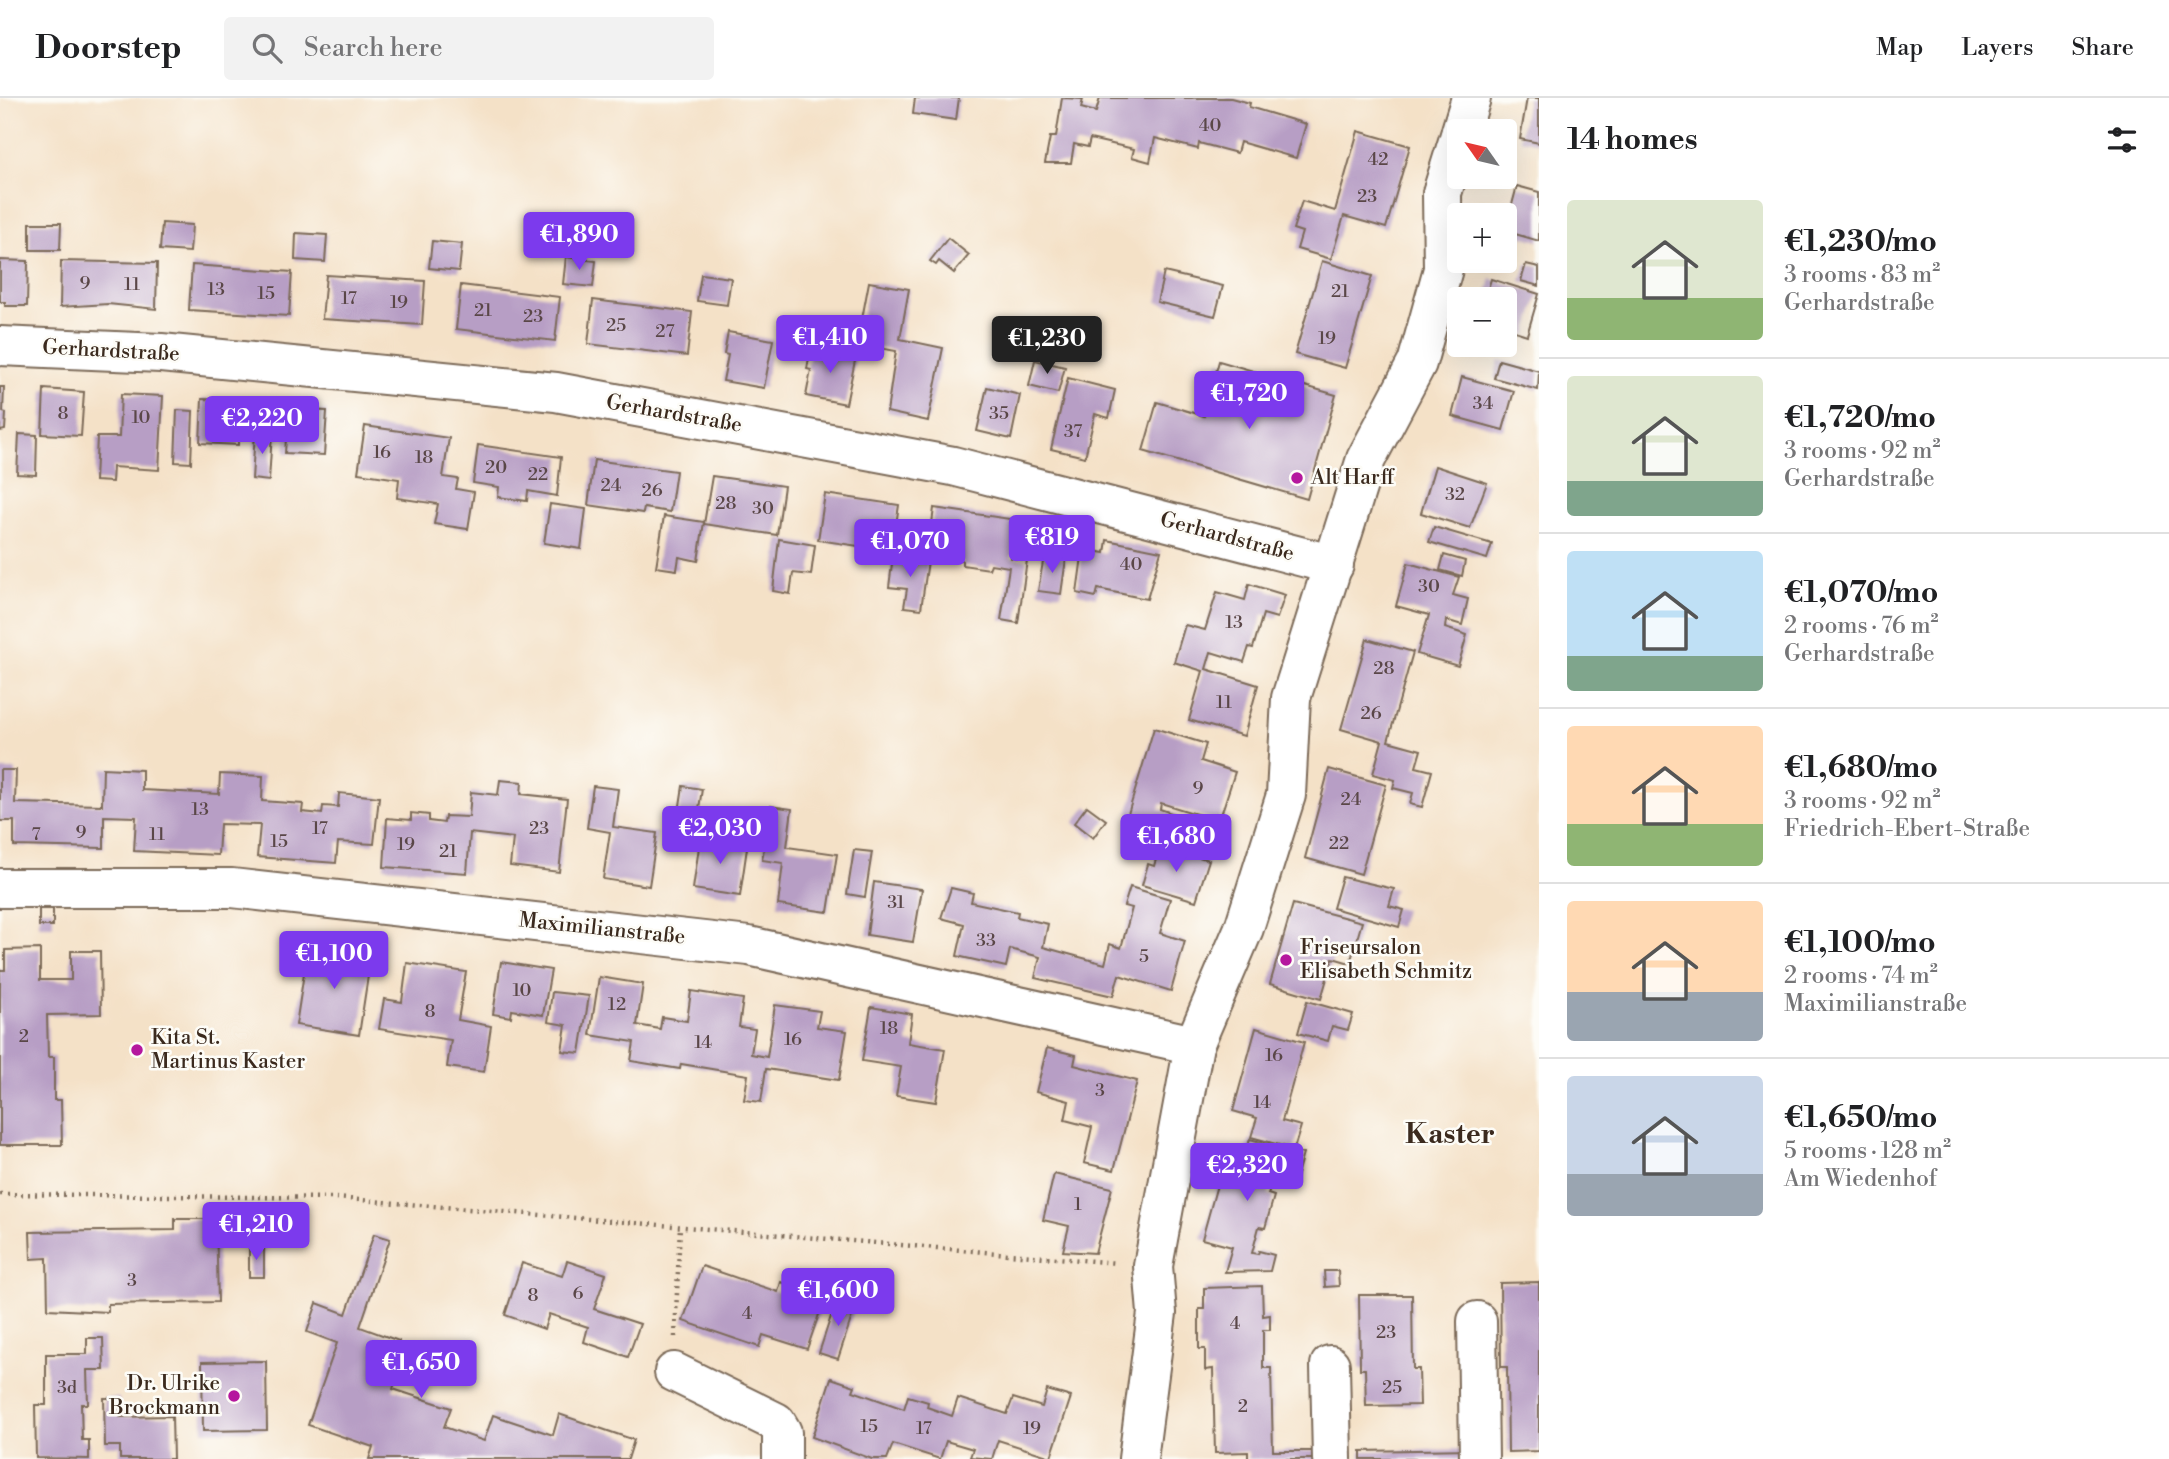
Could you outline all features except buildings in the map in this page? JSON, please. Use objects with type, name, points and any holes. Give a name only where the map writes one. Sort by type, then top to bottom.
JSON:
[{"type":"street","points":[[1138,1459],[1157,1313],[1153,1266],[1194,1045],[1244,928],[1286,795],[1292,698],[1366,459],[1417,363],[1443,269],[1442,193],[1463,113]]},
{"type":"street","name":"Gerhardstraße","points":[[0,345],[161,353],[556,392],[953,466],[1334,565]]},
{"type":"street","name":"Maximilianstraße","points":[[0,888],[232,888],[749,946],[1194,1045]]},
{"type":"street","points":[[1477,1321],[1479,1459]]},
{"type":"street","points":[[1330,1365],[1332,1459]]},
{"type":"street","points":[[674,1372],[776,1422],[782,1432],[782,1459]]},
{"type":"path","points":[[0,1194],[336,1198],[1153,1266]]},
{"type":"path","points":[[674,1372],[680,1226]]},
{"type":"place","name":"Alt Harff","points":[[1297,478]]},
{"type":"place","name":"Friseursalon Elisabeth Schmitz","points":[[1286,960]]},
{"type":"place","name":"Kita St. Martinus Kaster","points":[[137,1050]]},
{"type":"place","name":"Dr. Ulrike Brockmann","points":[[234,1396]]},
{"type":"district","name":"Kaster","points":[[1450,1134]]}]
